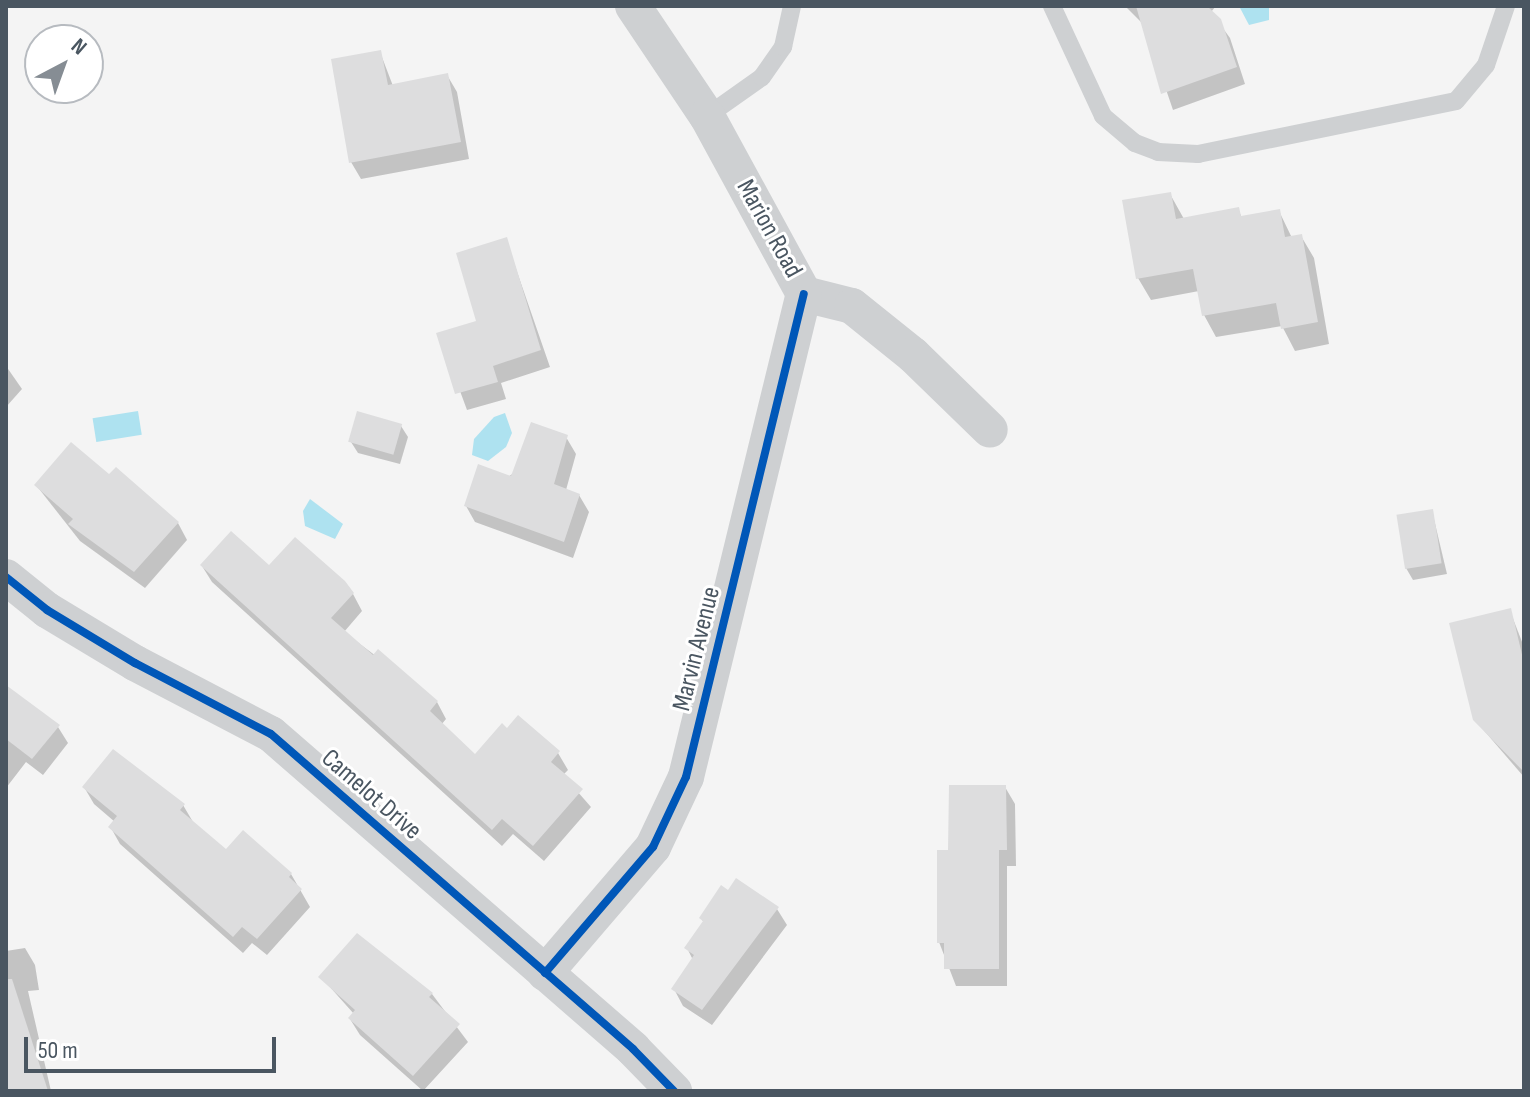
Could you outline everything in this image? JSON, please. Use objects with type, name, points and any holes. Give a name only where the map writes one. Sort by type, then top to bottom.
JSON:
[{"type":"street","name":"Marion Road","points":[[633,6],[707,116],[804,294],[852,306],[913,355],[990,430]]},
{"type":"street","name":"Marvin Avenue","points":[[545,973],[653,847],[686,777],[804,294]]},
{"type":"street","name":"Camelot Drive","points":[[6,577],[47,610],[135,663],[271,734],[545,973],[674,1091]]},
{"type":"lane","points":[[707,116],[762,77],[783,47],[792,6]]},
{"type":"lane","points":[[1052,6],[1103,116],[1135,143],[1158,152],[1198,154],[1456,101],[1486,65],[1506,6]]},
{"type":"water","points":[[1239,6],[1269,6],[1269,20],[1249,25]]},
{"type":"water","points":[[138,411],[142,435],[96,442],[93,418]]},
{"type":"water","points":[[505,413],[512,433],[506,447],[488,461],[472,455],[474,439],[494,417]]},
{"type":"water","points":[[310,499],[343,524],[335,539],[305,526],[303,511]]},
{"type":"building","points":[[1136,6],[1207,6],[1221,19],[1237,67],[1161,94]]},
{"type":"building","points":[[381,50],[388,85],[448,73],[461,142],[349,163],[331,59]]},
{"type":"building","points":[[1171,192],[1176,219],[1239,207],[1241,216],[1280,209],[1285,237],[1302,234],[1318,322],[1281,329],[1276,303],[1202,316],[1193,269],[1136,279],[1122,200]]},
{"type":"building","points":[[507,237],[541,350],[493,366],[498,382],[455,394],[436,333],[476,321],[456,253]]},
{"type":"building","points":[[357,411],[402,424],[393,455],[348,442]]},
{"type":"building","points":[[531,422],[568,435],[554,484],[580,494],[564,542],[464,506],[478,464],[511,476]]},
{"type":"building","points":[[71,442],[109,474],[116,467],[179,522],[134,572],[68,524],[73,519],[34,485]]},
{"type":"building","points":[[1433,509],[1442,563],[1405,569],[1396,515]]},
{"type":"building","points":[[231,531],[269,565],[295,537],[345,581],[354,593],[331,618],[373,655],[378,649],[438,701],[430,711],[475,754],[502,723],[507,728],[518,715],[560,751],[551,762],[583,789],[533,846],[502,819],[492,830],[200,565]]},
{"type":"building","points":[[1511,608],[1524,663],[1524,772],[1473,720],[1449,623]]},
{"type":"building","points":[[6,685],[60,725],[32,759],[6,739]]},
{"type":"building","points":[[113,749],[185,804],[180,810],[226,849],[243,830],[292,873],[289,877],[302,889],[257,939],[242,927],[233,937],[108,827],[117,816],[82,787]]},
{"type":"building","points":[[949,785],[1006,785],[1007,850],[999,850],[999,969],[944,969],[944,943],[937,943],[937,850],[948,850]]},
{"type":"building","points":[[736,878],[779,907],[702,1010],[671,989],[694,955],[684,948],[703,921],[699,918],[721,885],[728,890]]},
{"type":"building","points":[[357,933],[433,993],[429,997],[460,1024],[413,1076],[348,1018],[355,1010],[318,977]]},
{"type":"building","points":[[6,979],[12,979],[48,1091],[6,1091]]},
{"type":"cycle path","points":[[545,973],[653,847],[686,777],[804,294]]},
{"type":"cycle path","points":[[6,577],[47,610],[135,663],[271,734],[633,1049],[674,1091]]}]
